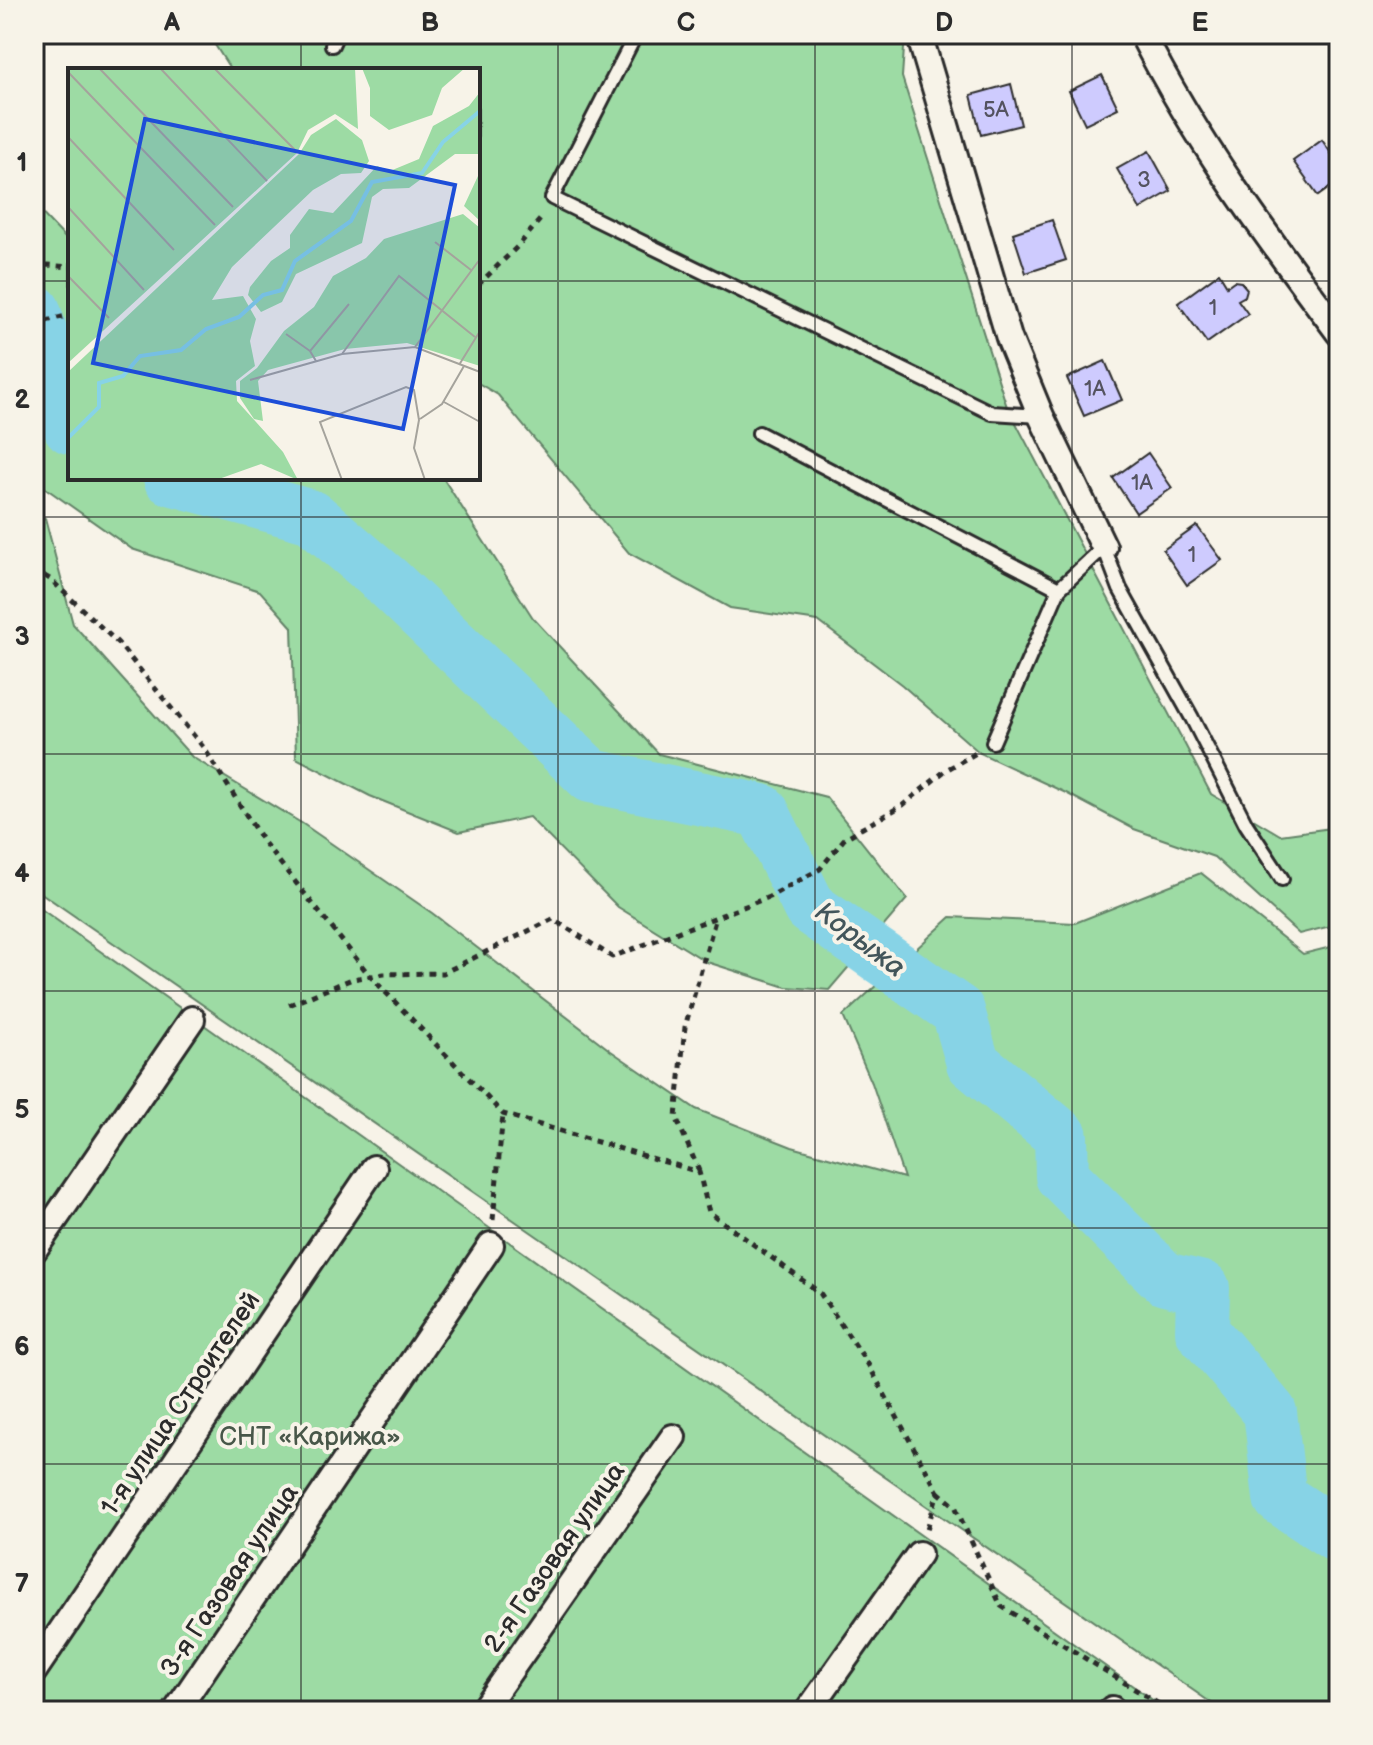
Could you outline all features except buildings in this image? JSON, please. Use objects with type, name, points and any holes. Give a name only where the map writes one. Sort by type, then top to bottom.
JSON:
[{"type":"street","points":[[919,34],[1009,338],[1041,416],[1104,547]]},
{"type":"street","points":[[1142,34],[1164,77],[1249,213],[1339,333]]},
{"type":"street","points":[[34,1250],[192,1019]]},
{"type":"street","name":"1-я улица Строителей","points":[[34,1671],[374,1168]]},
{"type":"street","name":"3-я Газовая улица","points":[[176,1711],[491,1245]]},
{"type":"street","name":"2-я Газовая улица","points":[[482,1711],[673,1437]]},
{"type":"street","points":[[808,1711],[919,1554]]},
{"type":"lane","points":[[636,34],[552,198],[992,413],[1041,416]]},
{"type":"lane","points":[[759,433],[1059,589]]},
{"type":"lane","points":[[993,742],[1059,589],[1104,547],[1120,589],[1192,718],[1246,824],[1282,879]]},
{"type":"path","points":[[480,283],[538,223]]},
{"type":"path","points":[[34,268],[48,265],[68,267]]},
{"type":"path","points":[[34,324],[68,316]]},
{"type":"path","points":[[34,570],[50,579],[128,654],[204,748],[262,840],[370,976],[503,1114],[699,1172]]},
{"type":"path","points":[[289,1005],[352,979],[443,973],[553,919],[612,957],[769,897],[820,869],[845,838],[903,805],[946,770],[993,742]]},
{"type":"path","points":[[716,917],[685,1027],[676,1117],[699,1172],[709,1212],[820,1293],[868,1364],[938,1492],[955,1506],[1001,1606],[1170,1711]]},
{"type":"path","points":[[491,1245],[503,1114]]},
{"type":"path","points":[[919,1554],[938,1492]]},
{"type":"green space","points":[[208,34],[905,34],[902,77],[1006,404],[1211,794],[1280,835],[1339,827],[1339,924],[1299,934],[1214,857],[1134,829],[980,753],[902,685],[818,621],[730,608],[629,553],[498,395],[480,384],[480,68],[230,68]]},
{"type":"green space","points":[[34,205],[68,241],[68,480],[444,480],[533,618],[659,754],[826,797],[907,899],[829,990],[786,987],[707,962],[618,907],[529,817],[459,832],[370,796],[296,758],[292,627],[260,591],[132,549],[34,480]]},
{"type":"green space","points":[[34,514],[45,518],[73,624],[192,757],[303,824],[432,913],[611,1051],[696,1109],[792,1147],[904,1178],[872,1083],[843,1016],[951,917],[1075,923],[1201,873],[1303,954],[1339,945],[1339,1711],[1223,1711],[34,888]]},
{"type":"green space","name":"СНТ «Карижа»","points":[[34,904],[1168,1711],[34,1711]]},
{"type":"waterway","name":"Корыжа","points":[[34,311],[68,421]]},
{"type":"waterway","name":"Корыжа","points":[[177,480],[312,517],[388,582],[591,776],[762,811],[810,908],[958,1011],[973,1063],[1061,1136],[1062,1176],[1165,1279],[1203,1288],[1202,1331],[1270,1412],[1280,1498],[1339,1537]]}]
